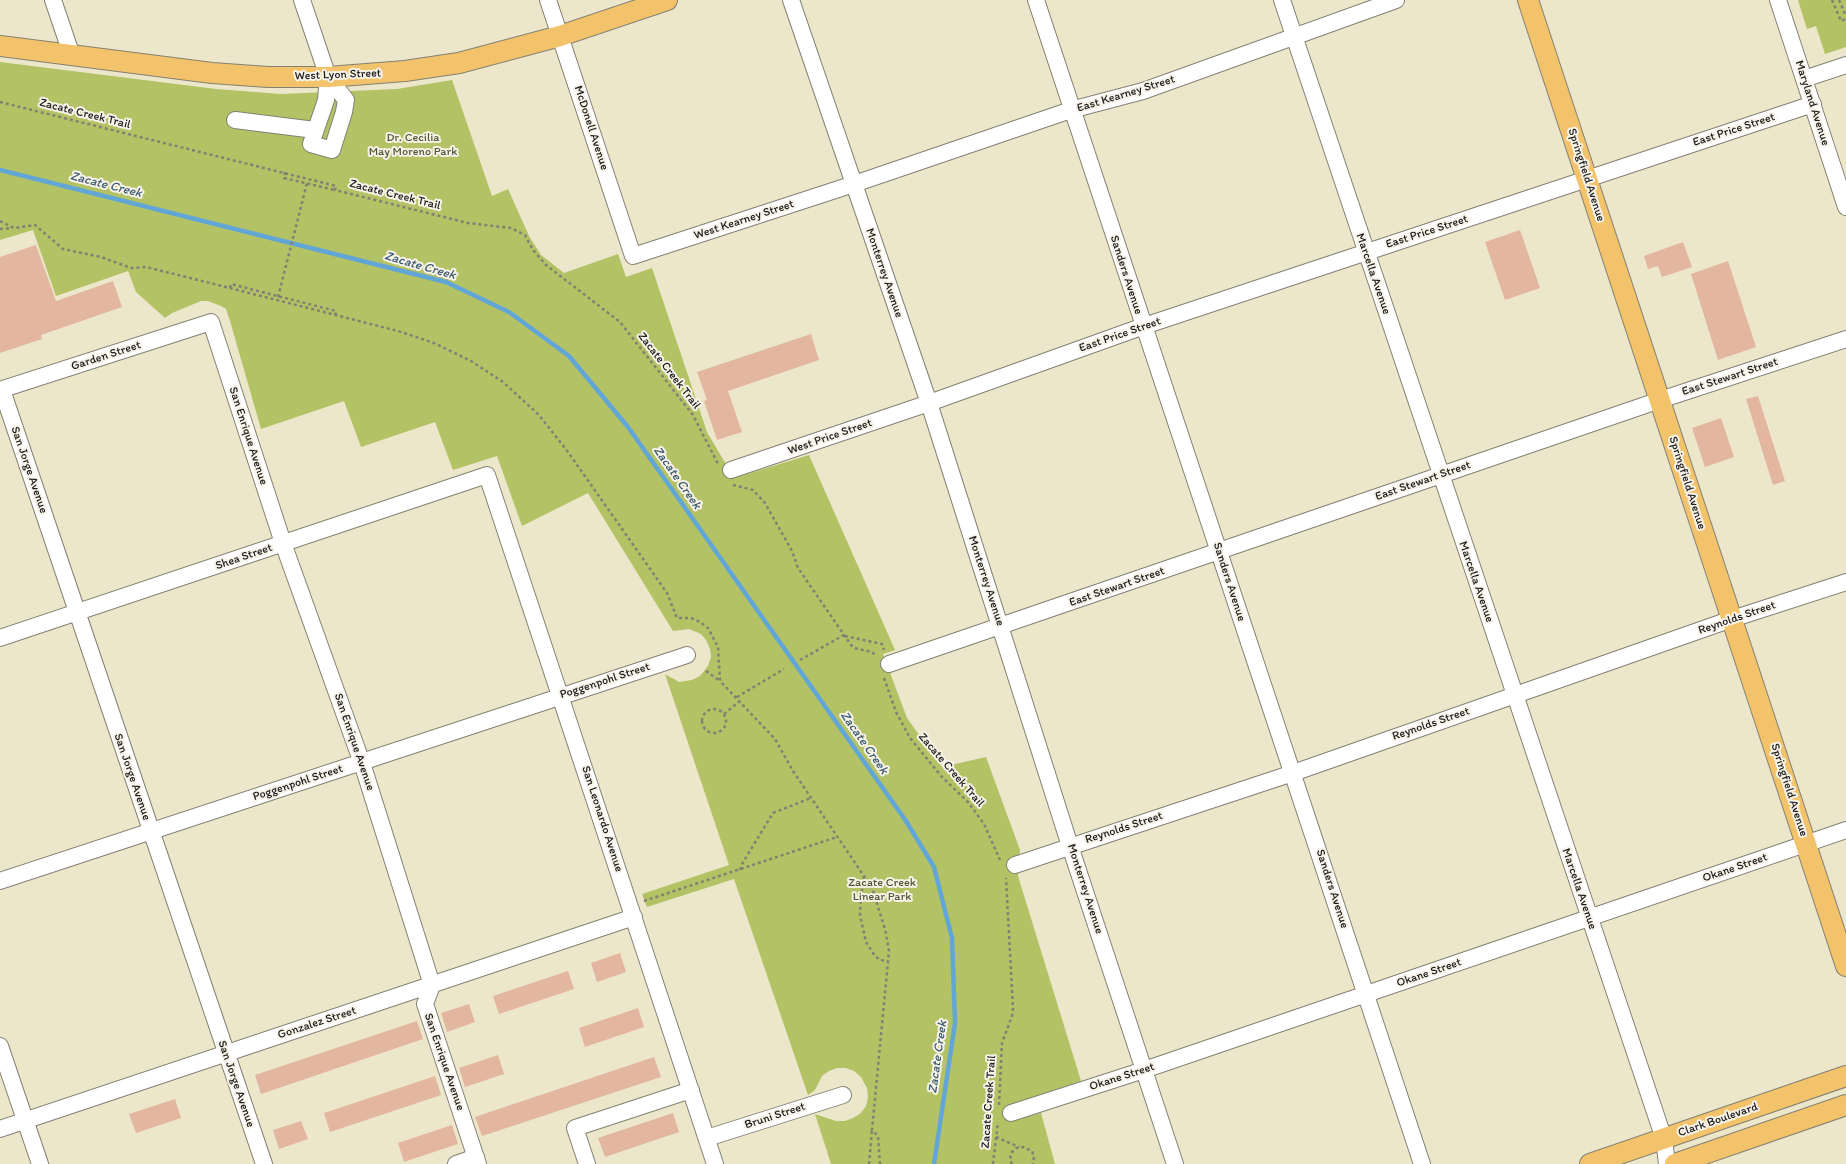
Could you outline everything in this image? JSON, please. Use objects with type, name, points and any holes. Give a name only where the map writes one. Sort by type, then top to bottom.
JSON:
[{"type":"main road","name":"West Lyon Street","points":[[0,46],[212,73],[268,77],[328,77],[404,71],[459,63],[560,36],[667,0]]},
{"type":"main road","name":"Springfield Avenue","points":[[1528,0],[1846,966]]},
{"type":"main road","name":"Clark Boulevard","points":[[1590,1164],[1846,1076]]},
{"type":"main road","points":[[1675,1164],[1846,1105]]},
{"type":"street","points":[[53,0],[72,56]]},
{"type":"street","points":[[302,0],[328,77],[346,100],[344,112],[332,150],[311,144],[326,100],[328,77]]},
{"type":"street","name":"McDonell Avenue","points":[[548,0],[633,256]]},
{"type":"street","name":"Monterrey Avenue","points":[[791,0],[929,403],[1070,846],[1175,1164]]},
{"type":"street","name":"Sanders Avenue","points":[[1036,0],[1367,994],[1422,1164]]},
{"type":"street","name":"Marcella Avenue","points":[[1282,0],[1664,1139],[1667,1164]]},
{"type":"street","name":"East Kearney Street","points":[[854,184],[1072,110],[1143,91],[1294,38],[1396,0]]},
{"type":"street","name":"Maryland Avenue","points":[[1778,0],[1846,206]]},
{"type":"street","points":[[1804,79],[1846,65]]},
{"type":"street","name":"East Price Street","points":[[929,403],[1144,326],[1813,104]]},
{"type":"street","points":[[235,120],[315,130]]},
{"type":"street","name":"West Kearney Street","points":[[633,256],[854,184]]},
{"type":"street","name":"Garden Street","points":[[1,390],[211,322]]},
{"type":"street","name":"San Enrique Avenue","points":[[211,322],[284,543],[362,763],[432,984],[424,1004],[477,1161]]},
{"type":"street","name":"East Stewart Street","points":[[883,667],[1660,400],[1846,340]]},
{"type":"street","name":"San Jorge Avenue","points":[[1,390],[225,1054],[264,1164]]},
{"type":"street","name":"West Price Street","points":[[727,473],[929,403]]},
{"type":"street","name":"Shea Street","points":[[0,638],[487,475]]},
{"type":"street","name":"San Leonardo Avenue","points":[[487,475],[715,1164]]},
{"type":"street","name":"Reynolds Street","points":[[1008,864],[1070,846],[1293,772],[1732,619],[1846,582]]},
{"type":"street","name":"Poggenpohl Street","points":[[0,881],[687,655]]},
{"type":"street","name":"Okane Street","points":[[1003,1114],[1144,1070],[1846,830]]},
{"type":"street","name":"Gonzalez Street","points":[[0,1129],[634,917]]},
{"type":"street","points":[[0,1046],[40,1164]]},
{"type":"street","points":[[587,1164],[575,1128],[691,1090]]},
{"type":"street","name":"Bruni Street","points":[[707,1138],[843,1095]]},
{"type":"street","points":[[456,1164],[477,1161]]},
{"type":"path","points":[[1832,0],[1841,22],[1846,18],[1841,0],[1834,4]]},
{"type":"path","name":"Zacate Creek Trail","points":[[0,102],[285,172],[336,186],[335,190],[482,226],[511,228],[525,235],[533,250],[546,264],[620,322],[693,415],[727,473]]},
{"type":"path","points":[[285,172],[284,178],[335,190]]},
{"type":"path","points":[[278,297],[307,183]]},
{"type":"path","points":[[0,221],[14,228]]},
{"type":"path","points":[[0,229],[35,225],[63,250],[101,257],[130,268],[146,267],[398,331],[434,343],[471,361],[503,382],[539,415],[568,452],[667,593],[677,618],[691,618],[708,628],[718,647],[720,681]]},
{"type":"path","points":[[230,288],[231,284],[336,311],[335,316]]},
{"type":"path","points":[[727,473],[753,490],[766,503],[792,551],[798,568],[854,648],[872,652],[883,667]]},
{"type":"path","points":[[800,660],[845,635]]},
{"type":"path","name":"Zacate Creek Trail","points":[[845,635],[882,644],[883,667],[896,712],[910,738],[942,777],[968,802],[984,824],[1008,864]]},
{"type":"path","points":[[737,697],[784,669]]},
{"type":"path","points":[[706,671],[720,681],[737,697],[775,739],[793,771],[872,888],[885,929],[888,962],[869,1164]]},
{"type":"path","points":[[724,714],[740,701]]},
{"type":"path","points":[[716,709],[724,714],[726,722],[723,729],[716,732],[705,729],[703,717],[708,711],[716,709]]},
{"type":"path","points":[[740,870],[742,864],[773,813],[811,798]]},
{"type":"path","points":[[643,902],[837,836]]},
{"type":"path","points":[[864,877],[860,896],[860,915],[866,942],[875,956],[880,960],[888,962]]},
{"type":"path","name":"Zacate Creek Trail","points":[[993,1164],[996,1137],[1003,1114],[1002,1043],[1012,1016],[1006,878]]},
{"type":"path","points":[[872,1130],[878,1136],[880,1164]]},
{"type":"path","points":[[996,1137],[1018,1147],[1026,1147],[1032,1151],[1034,1157],[1033,1164]]},
{"type":"path","points":[[1012,1164],[1010,1160],[1011,1153],[1018,1147]]},
{"type":"green space","points":[[1798,0],[1846,0],[1846,47],[1825,54],[1816,26],[1807,29]]},
{"type":"green space","name":"Zacate Creek Linear Park","points":[[0,62],[216,89],[281,94],[397,89],[452,80],[492,196],[508,189],[529,236],[541,255],[564,273],[618,254],[626,277],[652,268],[707,432],[734,478],[809,455],[895,650],[883,654],[907,718],[942,767],[986,757],[1020,850],[1018,876],[1081,1081],[1006,1106],[1012,1121],[1041,1113],[1055,1164],[831,1164],[815,1114],[836,1121],[845,1121],[853,1118],[861,1113],[866,1106],[868,1097],[867,1088],[861,1077],[854,1071],[846,1068],[837,1068],[822,1076],[815,1090],[808,1095],[734,879],[647,907],[642,894],[729,865],[665,674],[679,682],[692,680],[700,676],[708,666],[711,657],[710,649],[706,640],[701,634],[689,629],[673,631],[588,493],[522,526],[497,456],[453,470],[435,422],[361,447],[344,401],[261,429],[230,321],[226,309],[221,306],[208,301],[201,301],[172,313],[165,318],[136,292],[128,271],[56,296],[33,230],[0,240]]},
{"type":"building","points":[[1520,230],[1540,288],[1505,300],[1485,242]]},
{"type":"building","points":[[1683,242],[1692,267],[1662,277],[1658,266],[1648,269],[1644,256]]},
{"type":"building","points":[[36,245],[56,301],[113,281],[122,307],[41,335],[42,339],[0,353],[0,257]]},
{"type":"building","points":[[1728,261],[1756,347],[1718,360],[1691,274]]},
{"type":"building","points":[[811,334],[819,360],[728,391],[742,432],[717,440],[704,401],[707,400],[697,372]]},
{"type":"building","points":[[1758,396],[1785,481],[1773,485],[1746,399]]},
{"type":"building","points":[[1721,418],[1734,457],[1705,467],[1692,428]]},
{"type":"building","points":[[620,953],[626,972],[597,982],[591,963]]},
{"type":"building","points":[[568,971],[574,989],[499,1014],[493,996]]},
{"type":"building","points":[[469,1004],[475,1022],[447,1032],[441,1013]]},
{"type":"building","points":[[638,1008],[644,1027],[585,1047],[579,1028]]},
{"type":"building","points":[[417,1021],[423,1039],[261,1094],[255,1075]]},
{"type":"building","points":[[498,1055],[504,1074],[465,1087],[459,1068]]},
{"type":"building","points":[[654,1057],[661,1077],[482,1136],[475,1117]]},
{"type":"building","points":[[435,1076],[441,1095],[330,1132],[324,1113]]},
{"type":"building","points":[[175,1099],[181,1118],[136,1133],[129,1114]]},
{"type":"building","points":[[673,1113],[679,1132],[605,1157],[598,1138]]},
{"type":"building","points":[[301,1121],[308,1139],[279,1149],[273,1130]]},
{"type":"building","points":[[452,1125],[458,1144],[404,1162],[398,1143]]},
{"type":"waterway","name":"Zacate Creek","points":[[0,170],[446,282],[509,312],[569,356],[628,427],[906,821],[934,867],[952,938],[955,1023],[934,1164]]},
{"type":"park label","name":"Dr. Cecilia May Moreno Park","points":[[413,145]]}]
